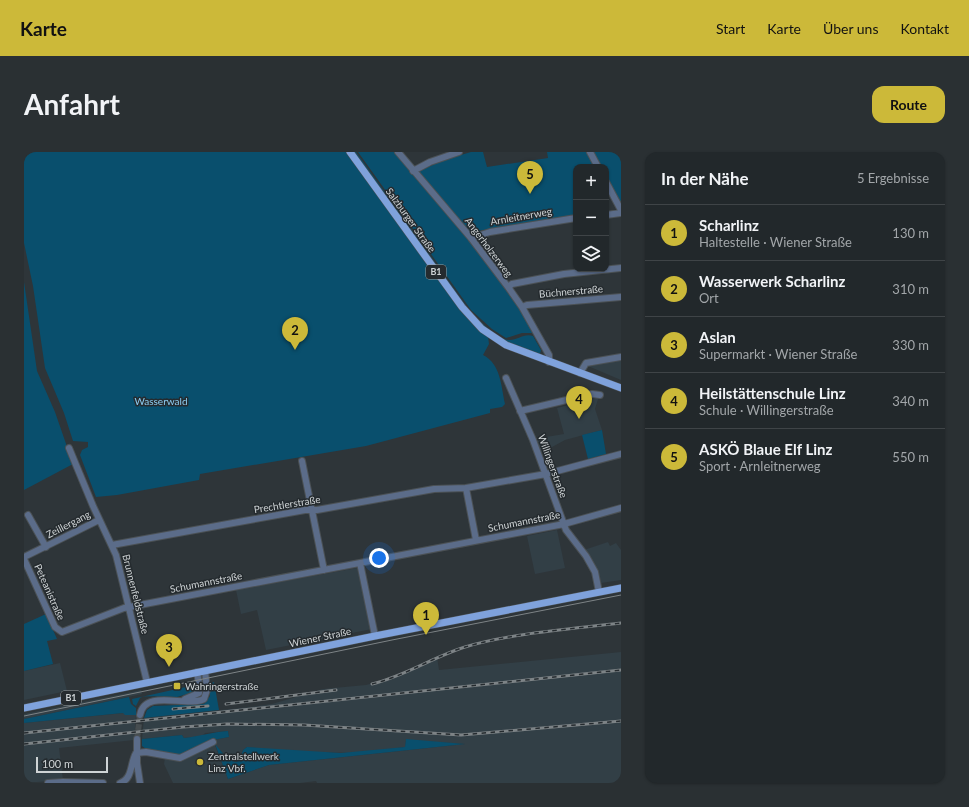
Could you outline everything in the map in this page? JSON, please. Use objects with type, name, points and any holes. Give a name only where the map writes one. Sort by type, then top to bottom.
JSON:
[{"type":"main road","name":"Salzburger Straße","points":[[350,152],[471,319],[499,342],[621,388]]},
{"type":"main road","name":"Wiener Straße","points":[[24,708],[375,636],[621,588]]},
{"type":"street","name":"Angerholzerweg","points":[[398,152],[471,238],[508,287],[522,307],[549,355],[549,362]]},
{"type":"street","points":[[414,171],[430,162],[459,152]]},
{"type":"street","points":[[590,152],[596,164]]},
{"type":"street","points":[[609,188],[621,210]]},
{"type":"street","points":[[609,215],[621,213]]},
{"type":"street","name":"Arnleitnerweg","points":[[471,238],[490,232],[573,218]]},
{"type":"street","points":[[508,287],[512,284],[544,276],[621,268]]},
{"type":"street","name":"Büchnerstraße","points":[[522,307],[527,305],[621,297]]},
{"type":"street","points":[[580,373],[586,363],[621,357]]},
{"type":"street","name":"Willingerstraße","points":[[506,378],[546,474],[566,530],[586,556],[595,572],[599,592]]},
{"type":"street","points":[[520,410],[592,394],[600,395]]},
{"type":"street","name":"Brunnenfeldstraße","points":[[70,448],[112,545],[130,607],[147,682]]},
{"type":"street","name":"Prechtlerstraße","points":[[112,545],[434,489],[466,488],[546,474],[621,454]]},
{"type":"street","points":[[302,461],[324,570]]},
{"type":"street","points":[[466,488],[476,540]]},
{"type":"street","name":"Schumannstraße","points":[[59,632],[67,631],[130,607],[564,524],[621,508]]},
{"type":"street","name":"Zeillergang","points":[[28,515],[46,547]]},
{"type":"street","name":"Zeillergang","points":[[24,558],[100,520]]},
{"type":"street","name":"Peteanistraße","points":[[24,558],[55,627],[59,632]]},
{"type":"street","points":[[360,563],[375,636]]},
{"type":"street","points":[[140,715],[142,708],[150,702],[201,701],[205,697],[207,690],[205,671]]},
{"type":"street","points":[[180,701],[199,693],[200,689],[197,672]]},
{"type":"street","points":[[137,739],[136,753],[140,783]]},
{"type":"street","points":[[136,753],[146,752],[180,758],[213,742]]},
{"type":"street","points":[[124,782],[136,753]]},
{"type":"street","points":[[48,783],[103,783]]},
{"type":"shaded area","points":[[621,359],[621,380],[588,366],[588,365]]},
{"type":"shaded area","points":[[596,398],[598,399],[595,409],[602,430],[565,440],[541,453],[537,441],[546,437],[564,434],[557,408]]},
{"type":"shaded area","points":[[557,530],[565,568],[535,574],[527,536]]},
{"type":"shaded area","points":[[608,542],[610,546],[616,543],[621,550],[621,580],[601,583],[599,574],[584,550]]},
{"type":"shaded area","points":[[357,568],[372,629],[266,650],[257,610],[241,614],[236,590]]},
{"type":"shaded area","points":[[621,652],[621,783],[317,783],[316,781],[300,783],[173,783],[164,764],[165,758],[213,740],[229,737],[228,731],[205,733],[202,736],[184,738],[182,735],[142,739],[144,718],[272,704],[323,689],[366,685],[392,678],[437,657],[439,670]],"holes":[[[406,740],[465,744],[269,765],[228,779],[215,745],[226,757],[236,762],[240,759],[243,750],[247,747],[297,752],[359,753],[405,747]]]},
{"type":"shaded area","points":[[60,663],[67,691],[24,700],[24,671]]},
{"type":"shaded area","points":[[141,690],[142,694],[24,719],[24,714]]},
{"type":"shaded area","points":[[124,713],[136,715],[134,740],[59,748],[63,780],[24,783],[24,723]]},
{"type":"green space","name":"Wasserwald","points":[[24,152],[347,152],[460,309],[488,336],[489,344],[483,355],[489,359],[497,370],[505,404],[502,407],[490,409],[490,413],[366,446],[200,474],[199,480],[117,495],[96,497],[80,455],[82,450],[88,447],[88,442],[73,441],[64,413],[45,368],[33,286],[24,243]]},
{"type":"green space","points":[[354,152],[356,152],[470,311],[488,328],[503,339],[511,340],[529,335],[533,336],[541,350],[540,354],[506,342],[476,321]]},
{"type":"green space","points":[[358,152],[395,152],[451,217],[487,262],[504,285],[535,333],[522,333],[506,338],[492,329],[471,310]]},
{"type":"green space","points":[[471,152],[483,152],[487,167],[548,158],[547,152],[621,152],[621,205],[609,189],[609,164],[573,164],[573,216],[470,232],[418,172],[441,161]]},
{"type":"green space","points":[[24,282],[37,371],[55,412],[73,464],[24,490]]},
{"type":"green space","points":[[602,430],[606,454],[588,459],[582,435]]},
{"type":"green space","points":[[46,614],[57,639],[47,641],[53,664],[24,671],[24,624]]},
{"type":"green space","points":[[214,682],[219,710],[144,718],[147,710],[153,706],[204,704],[210,696],[209,684]]},
{"type":"green space","points":[[195,685],[194,692],[177,697],[145,696]]},
{"type":"green space","points":[[129,697],[131,704],[136,708],[136,715],[125,715],[123,713],[24,723],[24,719]]},
{"type":"green space","points":[[143,697],[140,698],[136,706],[133,704],[132,699]]},
{"type":"green space","points":[[228,731],[229,737],[213,740],[182,756],[146,749],[142,746],[142,739],[182,735],[184,738]]},
{"type":"green space","points":[[406,739],[465,744],[269,765],[228,779],[215,744],[226,757],[236,762],[240,759],[243,750],[247,747],[341,753],[405,747]]},
{"type":"tunnel","points":[[137,739],[140,715]]},
{"type":"tram line","points":[[24,716],[392,640],[621,595]]},
{"type":"railway","points":[[372,684],[384,681],[453,651],[483,642],[542,632],[621,623]]},
{"type":"railway","points":[[24,733],[621,670]]},
{"type":"railway","points":[[226,704],[336,690]]},
{"type":"railway","points":[[173,709],[208,706]]},
{"type":"railway","points":[[24,744],[183,727],[227,724],[304,725],[461,735],[621,721]]},
{"type":"place","name":"ASKÖ Blaue Elf Linz","points":[[530,194]]},
{"type":"place","name":"Wasserwerk Scharlinz","points":[[295,350]]},
{"type":"place","name":"Heilstättenschule Linz","points":[[579,419]]},
{"type":"place","name":"Scharlinz","points":[[426,635]]},
{"type":"place","name":"Aslan","points":[[169,667]]},
{"type":"place","name":"Wahringerstraße","points":[[177,686]]},
{"type":"place","name":"Zentralstellwerk Linz Vbf.","points":[[200,762]]}]
